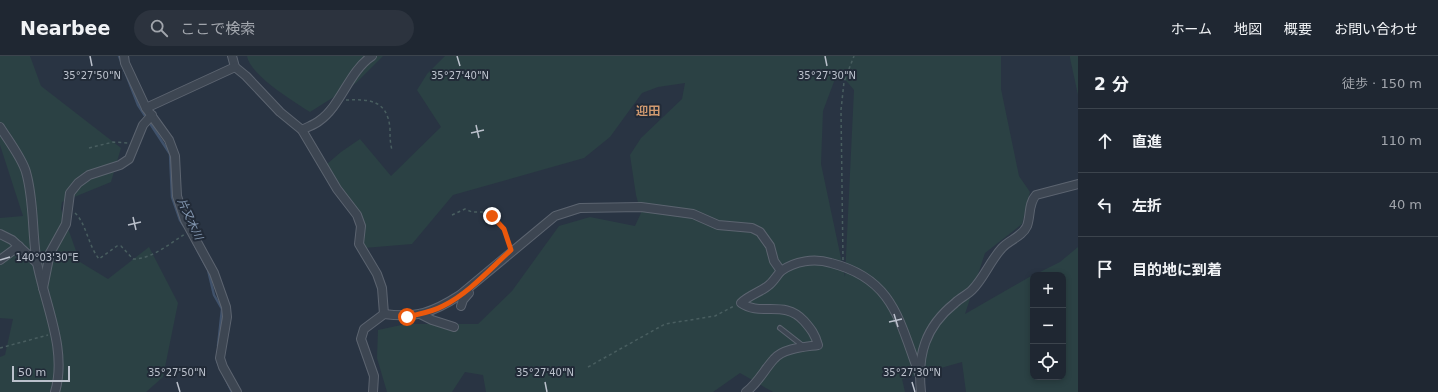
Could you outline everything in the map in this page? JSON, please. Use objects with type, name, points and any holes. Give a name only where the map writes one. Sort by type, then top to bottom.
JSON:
[{"type":"street","points":[[124,56],[125,63],[146,108],[149,118],[171,146],[175,156],[177,196],[185,220],[214,273],[226,307],[227,317],[220,358],[223,367],[237,392]]},
{"type":"street","points":[[232,56],[235,67],[246,76],[280,112],[302,130],[337,189],[360,220],[359,244],[377,274],[382,288],[384,314]]},
{"type":"street","points":[[302,130],[319,122],[361,66],[372,56]]},
{"type":"street","points":[[146,108],[235,67]]},
{"type":"street","points":[[42,289],[50,253],[66,224],[70,193],[78,183],[89,175],[120,165],[129,159],[133,143],[149,118]]},
{"type":"street","points":[[0,127],[26,170],[32,202],[37,263],[42,289],[49,306],[55,333],[58,360],[57,384],[55,392]]},
{"type":"street","points":[[921,392],[920,376],[922,350],[931,328],[942,314],[972,290],[988,264],[1003,247],[1017,237],[1027,226],[1030,207],[1033,198],[1036,195],[1078,184]]},
{"type":"street","points":[[373,392],[374,376],[362,340],[364,328],[384,314],[407,317],[443,306],[460,295],[511,250],[555,216],[580,208],[652,208],[693,214],[718,225],[752,228],[760,232],[770,246],[774,261],[781,271]]},
{"type":"street","points":[[0,234],[12,240],[37,263]]},
{"type":"street","points":[[0,260],[19,246]]},
{"type":"street","points":[[746,392],[755,385],[775,358],[781,354],[818,344],[815,333],[795,312],[786,309],[748,308],[741,302],[769,285],[781,271],[803,261],[819,260],[843,266],[871,280],[882,291],[896,312],[920,376]]},
{"type":"street","points":[[461,306],[463,300],[472,290],[476,282]]},
{"type":"street","points":[[420,314],[432,320],[454,327]]},
{"type":"lane","points":[[780,328],[805,347]]},
{"type":"path","points":[[843,266],[841,110],[844,82],[854,56]]},
{"type":"path","points":[[336,100],[370,100],[378,104],[386,112],[392,150]]},
{"type":"path","points":[[89,148],[113,142],[133,143]]},
{"type":"path","points":[[452,215],[466,208],[472,212],[485,212],[504,229],[511,250]]},
{"type":"path","points":[[69,209],[82,220],[92,250],[99,259],[117,246],[121,246],[133,259],[139,259],[158,252],[184,235]]},
{"type":"path","points":[[588,367],[665,324],[715,316],[741,302]]},
{"type":"path","points":[[0,348],[55,333]]},
{"type":"green space","points":[[0,56],[30,56],[41,86],[121,148],[111,182],[62,202],[61,209],[80,262],[108,279],[149,247],[178,303],[163,377],[146,392],[0,392],[0,357],[5,355],[13,319],[0,318],[0,218],[23,216],[0,145]]},
{"type":"green space","points":[[247,56],[383,56],[356,83],[310,112],[273,87],[264,79],[250,63]]},
{"type":"green space","points":[[445,56],[1001,56],[1001,89],[1019,176],[1030,192],[1022,224],[985,253],[965,314],[1030,277],[1030,380],[1066,380],[1066,272],[1040,272],[1060,262],[1078,247],[1078,392],[966,392],[962,362],[902,379],[905,392],[773,392],[740,373],[713,392],[486,392],[483,375],[465,372],[452,392],[387,392],[377,358],[378,330],[406,324],[478,324],[512,291],[559,226],[590,217],[635,226],[641,213],[636,195],[630,155],[641,138],[682,99],[685,83],[658,87],[642,93],[610,137],[584,158],[453,195],[412,244],[364,248],[363,232],[320,170],[341,152],[360,139],[391,176],[441,127],[417,90],[427,74]],"holes":[[[838,71],[854,90],[845,277],[821,164],[823,111]]]},
{"type":"green space","points":[[1070,56],[1078,56],[1078,95],[1070,58]]},
{"type":"waterway","name":"片又木川","points":[[119,56],[138,105],[170,154],[172,197],[180,220],[184,226]]},
{"type":"waterway","name":"片又木川","points":[[192,240],[208,270],[214,295],[222,309],[218,346]]},
{"type":"waterway","name":"片又木川","points":[[217,361],[232,392]]},
{"type":"district","name":"迎田","points":[[648,111]]},
{"type":"route","points":[[407,317],[425,313],[443,306],[460,295],[511,250],[508,237],[504,229],[492,216]]}]
